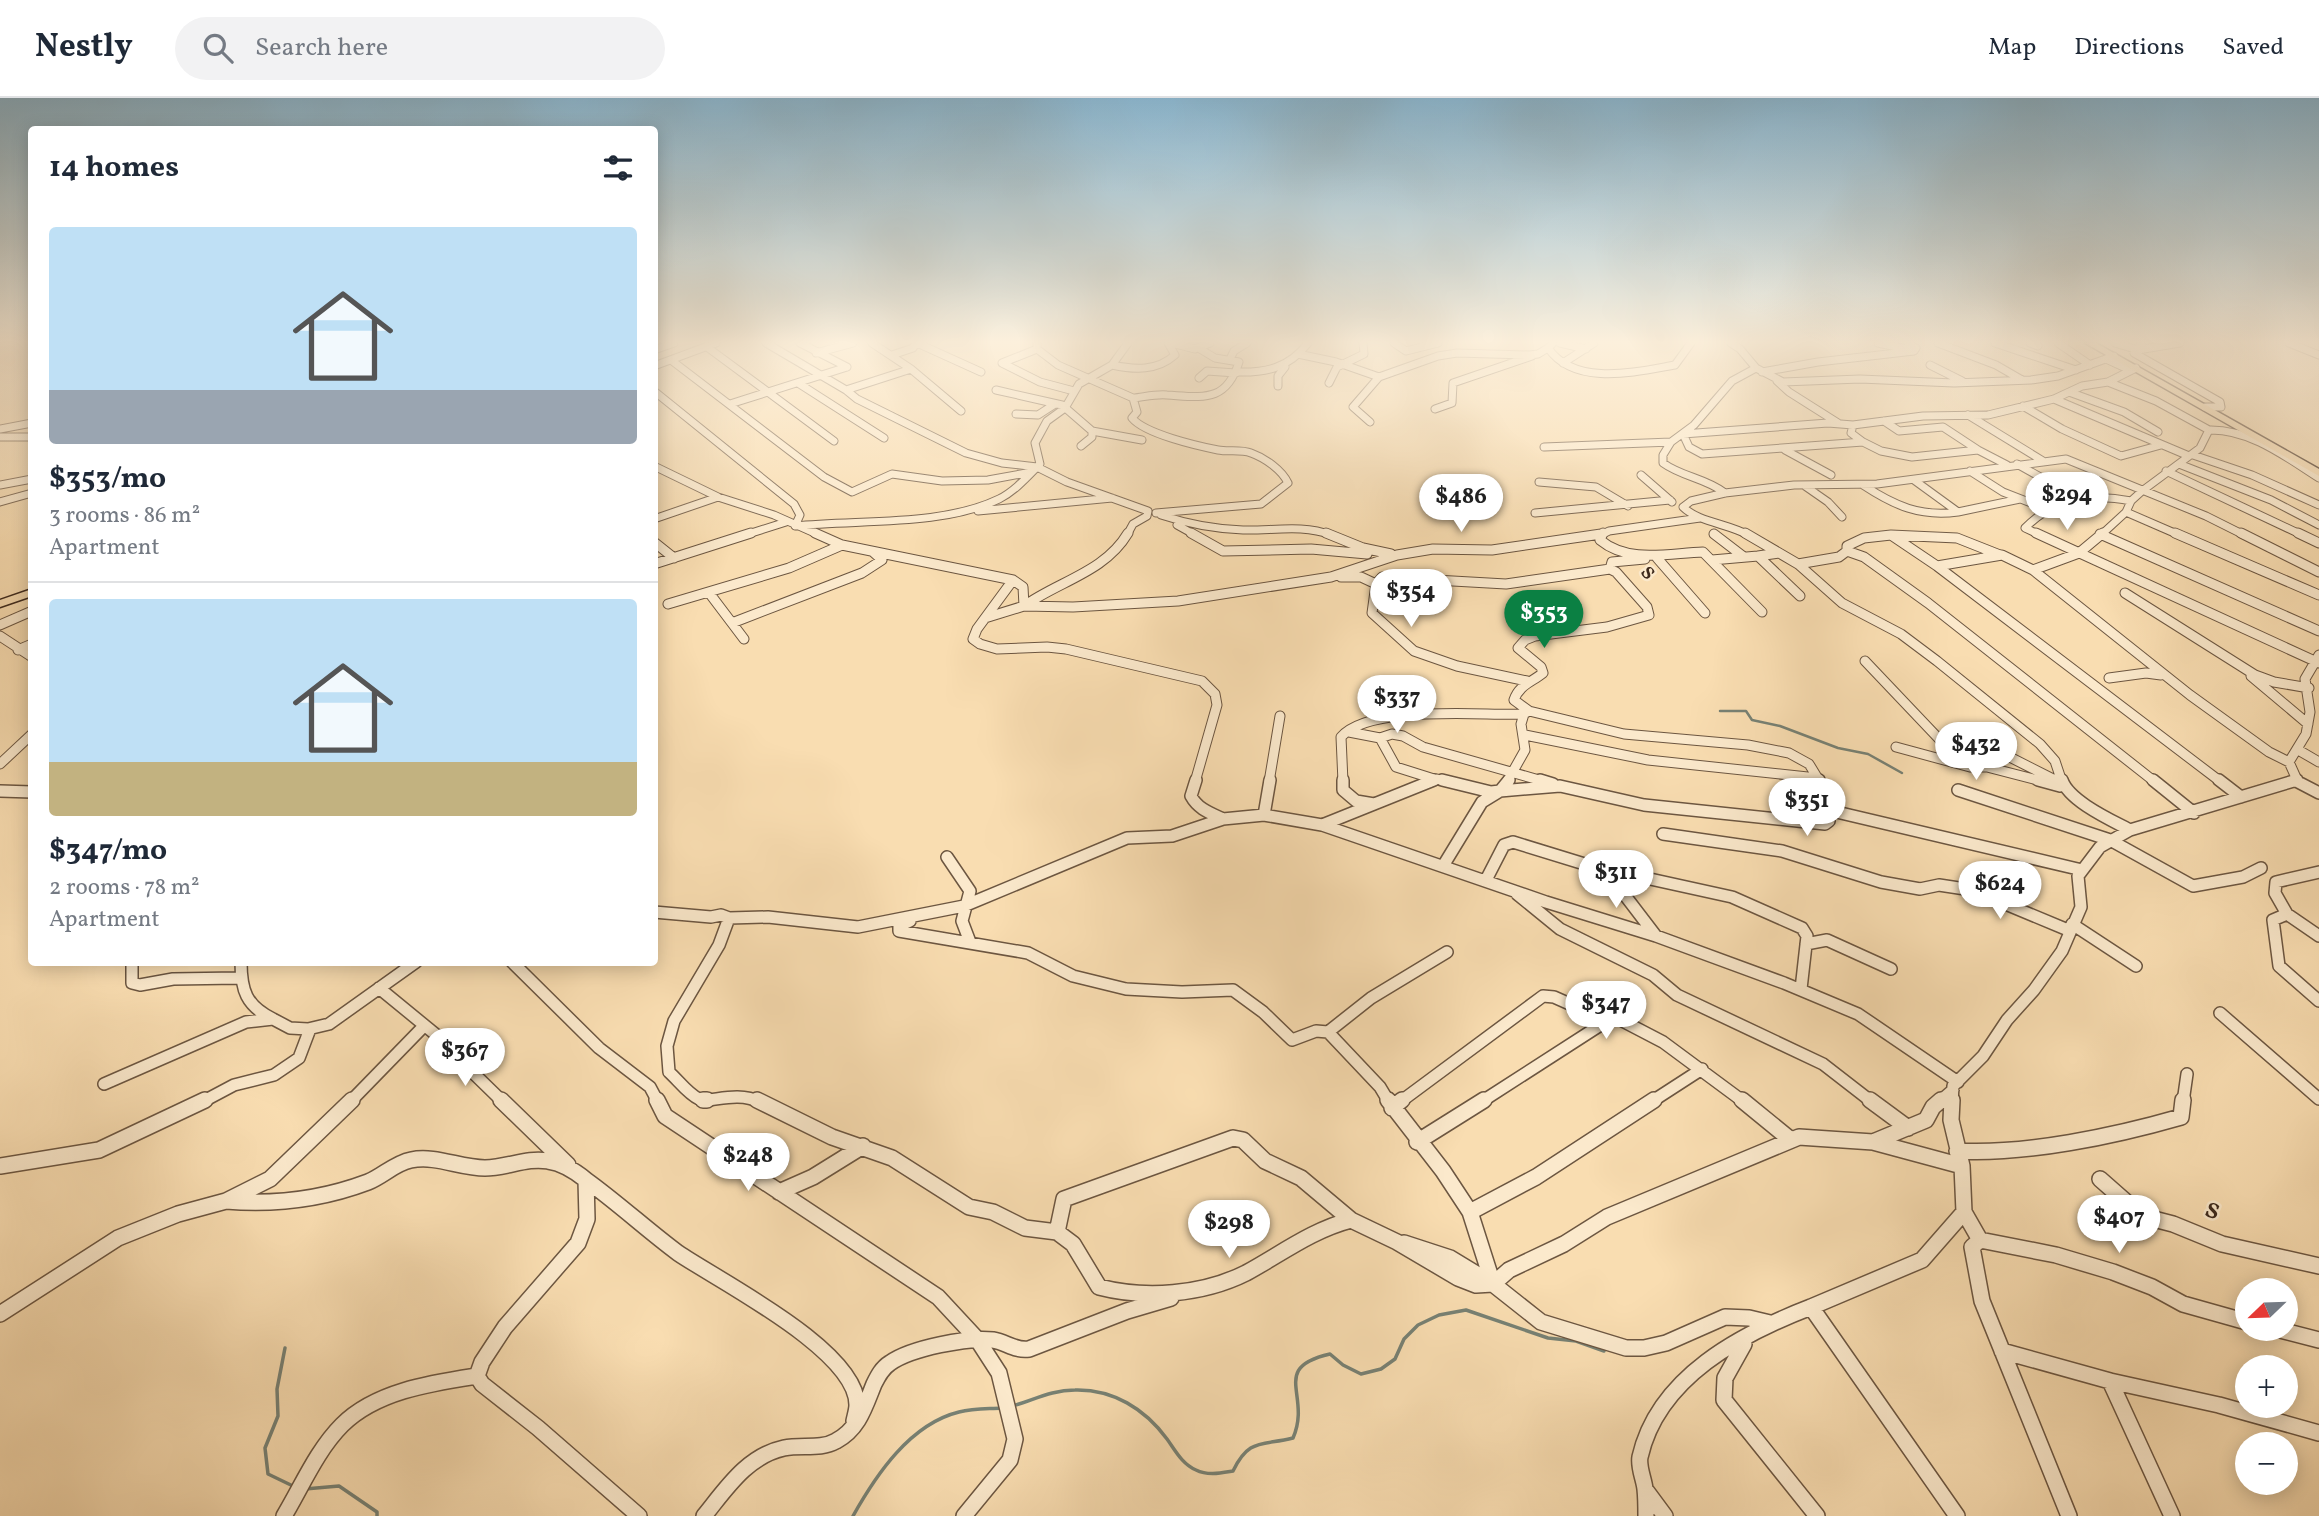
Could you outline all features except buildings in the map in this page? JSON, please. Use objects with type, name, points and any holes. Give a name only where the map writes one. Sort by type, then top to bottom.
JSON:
[{"type":"main road","points":[[2208,409],[2319,475]]},
{"type":"main road","points":[[0,604],[28,594]]},
{"type":"street","points":[[677,409],[794,504],[800,515],[791,524]]},
{"type":"street","points":[[737,409],[824,477],[852,492],[892,474],[942,481],[988,480],[1034,470]]},
{"type":"street","points":[[792,409],[834,440]]},
{"type":"street","points":[[838,409],[884,439]]},
{"type":"street","points":[[878,409],[966,453],[1034,470],[1196,526],[1244,530],[1285,528],[1326,533],[1345,542],[1397,555]]},
{"type":"street","points":[[1016,414],[1038,415],[1047,409]]},
{"type":"street","points":[[944,514],[998,499],[1017,487],[1040,464],[1035,443],[1040,430],[1063,409]]},
{"type":"street","points":[[1066,409],[1092,431],[1142,440]]},
{"type":"street","points":[[1024,606],[1045,591],[1083,576],[1121,545],[1133,524],[1152,512],[1261,504],[1288,483],[1283,473],[1250,452],[1219,450],[1150,430],[1135,422],[1132,418],[1138,412],[1134,409]]},
{"type":"street","points":[[1355,409],[1370,422]]},
{"type":"street","points":[[1709,409],[1671,442],[1663,455],[1663,463],[1671,469],[1707,479],[1725,492]]},
{"type":"street","points":[[1816,409],[1840,425]]},
{"type":"street","points":[[1683,434],[1828,423],[1853,425],[1996,413],[2009,409]]},
{"type":"street","points":[[2029,409],[2054,425],[2121,456],[2161,445]]},
{"type":"street","points":[[2078,409],[2161,445],[2252,475],[2319,505]]},
{"type":"street","points":[[2116,409],[2158,432]]},
{"type":"street","points":[[2171,409],[2209,430],[2225,428],[2252,437]]},
{"type":"street","points":[[1968,415],[2043,461]]},
{"type":"street","points":[[1884,421],[1899,431],[1943,427],[2007,465]]},
{"type":"street","points":[[0,429],[28,424]]},
{"type":"street","points":[[1853,425],[1851,433],[1881,451],[1912,457],[1978,450]]},
{"type":"street","points":[[2034,570],[2079,552],[2126,512],[2131,501],[2142,491],[2200,448],[2209,430]]},
{"type":"street","points":[[1082,446],[1092,437],[1092,431]]},
{"type":"street","points":[[1683,434],[1689,447],[1698,453],[1785,450],[1863,442]]},
{"type":"street","points":[[0,437],[28,437]]},
{"type":"street","points":[[1544,447],[1671,442]]},
{"type":"street","points":[[1785,450],[1831,475]]},
{"type":"street","points":[[1684,507],[1691,501],[1725,492],[1863,485],[2007,465],[2071,461],[2206,516],[2319,572]]},
{"type":"street","points":[[2017,464],[2078,498]]},
{"type":"street","points":[[2179,464],[2258,494],[2319,525]]},
{"type":"street","points":[[658,468],[718,498],[774,515],[842,545],[1013,580],[1023,587],[1024,606]]},
{"type":"street","points":[[1970,471],[2020,499],[2049,510]]},
{"type":"street","points":[[2166,471],[2319,543]]},
{"type":"street","points":[[1641,475],[1689,513],[1743,532],[1779,553],[1798,565],[1842,603],[1866,613],[1928,654],[2040,744],[2055,761],[2063,785]]},
{"type":"street","points":[[0,485],[28,480]]},
{"type":"street","points":[[1914,480],[1958,512]]},
{"type":"street","points":[[1539,482],[1600,487],[1612,492],[1628,506]]},
{"type":"street","points":[[1863,485],[1906,511],[1931,517],[2020,499]]},
{"type":"street","points":[[1805,486],[1828,502],[1842,517]]},
{"type":"street","points":[[0,502],[28,494]]},
{"type":"street","points":[[2131,501],[2109,496],[2078,498],[2049,510],[2025,528],[2317,660],[2305,679],[2311,705],[2308,724],[2300,751],[2289,762]]},
{"type":"street","points":[[658,518],[718,498]]},
{"type":"street","points":[[658,563],[791,524],[944,514],[1116,498]]},
{"type":"street","points":[[1535,513],[1670,500]]},
{"type":"street","points":[[1152,512],[1223,551],[1311,549],[1378,555],[1384,553]]},
{"type":"street","points":[[2126,512],[2319,595]]},
{"type":"street","points":[[1331,577],[1397,555],[1445,549],[1492,550],[1703,517]]},
{"type":"street","points":[[1601,534],[1600,540],[1605,546],[1619,551],[1661,557],[1705,613]]},
{"type":"street","points":[[1714,534],[1744,557]]},
{"type":"street","points":[[2100,534],[2319,631]]},
{"type":"street","points":[[1847,551],[1847,545],[1864,538],[1891,535],[1957,538],[2034,570],[2164,675],[2240,731],[2289,762],[2298,782],[2319,793]]},
{"type":"street","points":[[1891,535],[1937,566],[2241,797]]},
{"type":"street","points":[[658,545],[674,558]]},
{"type":"street","points":[[668,604],[710,594],[829,553],[842,545]]},
{"type":"street","points":[[732,624],[862,573],[882,560],[872,551]]},
{"type":"street","points":[[1798,565],[1839,557],[1847,551]]},
{"type":"street","points":[[1847,551],[1864,557],[1928,603],[2194,813]]},
{"type":"street","points":[[1526,713],[1514,700],[1527,681],[1457,666],[1414,651],[1372,613],[1376,584],[1382,577],[1506,584],[1610,569],[1612,562],[1703,552],[1762,612]]},
{"type":"street","points":[[1712,560],[1779,553]]},
{"type":"street","points":[[1937,566],[2002,555]]},
{"type":"street","points":[[1758,556],[1800,596]]},
{"type":"street","name":"s","points":[[1527,681],[1543,673],[1541,667],[1518,648],[1521,642],[1533,636],[1613,626],[1649,615],[1647,607],[1616,572],[1610,569]]},
{"type":"street","points":[[985,618],[1024,606],[1073,607],[1178,601],[1331,577],[1361,577],[1376,584]]},
{"type":"street","points":[[1013,580],[973,639],[987,648],[1037,646],[1087,652],[1122,663],[1202,681],[1208,685],[1214,692],[1217,705],[1191,796],[1202,810],[1223,819]]},
{"type":"street","points":[[2125,593],[2242,668],[2264,679],[2309,688]]},
{"type":"street","points":[[710,594],[744,639]]},
{"type":"street","points":[[0,625],[28,613]]},
{"type":"street","points":[[0,636],[28,655]]},
{"type":"street","points":[[18,650],[28,646]]},
{"type":"street","points":[[1865,661],[1941,741],[1954,746],[1990,747],[2063,785],[2095,812],[2130,830]]},
{"type":"street","points":[[2242,668],[2308,724]]},
{"type":"street","points":[[2109,678],[2146,673],[2164,675]]},
{"type":"street","points":[[1375,804],[1356,801],[1343,790],[1341,737],[1344,732],[1361,724],[1415,718],[1484,712],[1506,715],[1526,713],[1640,736],[1776,751],[1801,757],[1817,778],[1829,821],[1825,824],[1644,805],[1514,774],[1423,747],[1406,735],[1385,735],[1380,738]]},
{"type":"street","points":[[1443,866],[1482,802],[1499,792],[1514,774],[1525,750],[1525,735],[1521,724],[1526,713]]},
{"type":"street","points":[[1264,815],[1280,716]]},
{"type":"street","points":[[1344,732],[1370,734],[1380,738],[1396,767],[1445,779],[1468,788],[1499,792],[1560,786]]},
{"type":"street","points":[[1525,735],[1648,760],[1817,778]]},
{"type":"street","points":[[0,764],[28,738]]},
{"type":"street","points":[[1896,747],[1970,767],[1987,767],[2063,785]]},
{"type":"street","points":[[2300,751],[2319,762]]},
{"type":"street","points":[[1322,825],[1437,779]]},
{"type":"street","points":[[1873,1142],[1926,1120],[1933,1107],[1983,1056],[2007,1020],[2034,990],[2062,951],[2070,927],[2081,907],[2078,876],[2100,848],[2130,830],[2298,782]]},
{"type":"street","points":[[1958,790],[2110,840],[2193,886],[2243,877],[2261,868]]},
{"type":"street","points":[[0,791],[28,792]]},
{"type":"street","points":[[1828,810],[2082,870]]},
{"type":"street","points":[[658,912],[711,917],[721,915],[729,918],[768,917],[858,927],[964,906],[1127,838],[1172,836],[1223,819],[1264,815],[1322,825],[1656,936],[1801,989],[1858,1014],[1955,1086]]},
{"type":"street","points":[[1663,834],[1782,851],[1881,882],[1920,889],[1939,885],[1972,890],[2070,927],[2136,966]]},
{"type":"street","points":[[1486,880],[1504,845],[1513,842],[1591,866],[1732,897],[1802,928],[1807,936],[1801,989]]},
{"type":"street","points":[[947,857],[970,891],[960,920],[970,942]]},
{"type":"street","points":[[1591,866],[1618,885],[1656,936]]},
{"type":"street","points":[[2319,872],[2276,882],[2275,894],[2287,914],[2319,936]]},
{"type":"street","points":[[1512,889],[1560,929],[1653,975],[1677,995],[1823,1064],[1908,1128]]},
{"type":"street","points":[[928,914],[897,929],[923,936],[1028,953],[1042,965],[1067,976],[1147,991],[1199,993],[1233,990],[1263,1012],[1292,1040],[1316,1031],[1328,1032],[1380,1087],[1392,1108],[1443,1171],[1470,1212],[1493,1284]]},
{"type":"street","points":[[2287,914],[2273,920],[2279,966],[2319,1001]]},
{"type":"street","points":[[729,918],[719,945],[705,964],[674,1020],[667,1046],[669,1072],[698,1099],[705,1101],[720,1095],[737,1094],[750,1097],[832,1137],[892,1158],[969,1207],[993,1212],[1025,1228],[1057,1232],[1073,1244],[1099,1287],[1125,1294],[1178,1292],[1219,1284],[1245,1273],[1325,1227],[1351,1220]]},
{"type":"street","points":[[1806,944],[1827,940],[1891,969]]},
{"type":"street","points":[[1328,1032],[1371,998],[1447,951]]},
{"type":"street","points":[[132,966],[132,983],[140,985],[173,979],[238,978]]},
{"type":"street","points":[[240,966],[238,978],[247,1001],[264,1015],[290,1028],[329,1024],[410,966]]},
{"type":"street","points":[[516,966],[599,1048],[650,1087],[665,1116],[938,1297],[977,1339],[999,1373],[1015,1439],[1010,1460],[964,1516]]},
{"type":"street","points":[[379,988],[451,1046],[464,1064],[586,1180],[676,1251],[791,1321],[831,1364],[845,1375],[857,1404],[853,1429]]},
{"type":"street","points":[[1392,1108],[1544,996],[1553,997],[1608,1021]]},
{"type":"street","points":[[2220,1013],[2319,1099]]},
{"type":"street","points":[[1417,1142],[1608,1021],[1617,1018],[1634,1025],[1702,1069],[1791,1140]]},
{"type":"street","points":[[104,1084],[246,1022],[273,1019]]},
{"type":"street","points":[[0,1314],[118,1238],[178,1214],[226,1201],[270,1179],[370,1083],[424,1026]]},
{"type":"street","points":[[0,1166],[99,1150],[180,1114],[234,1086],[274,1075],[299,1058],[310,1028]]},
{"type":"street","points":[[1470,1212],[1536,1177],[1702,1069]]},
{"type":"street","points":[[1957,1151],[1985,1153],[2016,1149],[2130,1131],[2181,1117],[2188,1074]]},
{"type":"street","points":[[1955,1086],[1951,1120],[1962,1166],[1964,1212],[1980,1240],[2056,1255],[2139,1282],[2183,1304],[2235,1319]]},
{"type":"street","points":[[1493,1284],[1509,1270],[1563,1244],[1607,1216],[1799,1137],[1873,1142],[1962,1166]]},
{"type":"street","points":[[1057,1232],[1064,1199],[1233,1138],[1243,1140],[1265,1161],[1301,1178],[1351,1220],[1397,1242],[1415,1245],[1479,1273],[1541,1322],[1626,1348],[1644,1348],[1666,1343],[1725,1317],[1749,1318],[1770,1323]]},
{"type":"street","points":[[779,1192],[813,1177],[863,1146]]},
{"type":"street","points":[[226,1201],[274,1200],[341,1190],[371,1181],[409,1161],[439,1158],[457,1164],[486,1168],[543,1159],[570,1167]]},
{"type":"street","name":"s","points":[[2100,1179],[2142,1216],[2173,1224],[2222,1244],[2319,1266]]},
{"type":"street","points":[[586,1180],[591,1212],[579,1243],[494,1341],[479,1362],[477,1376],[482,1384],[538,1428],[639,1516]]},
{"type":"street","points":[[1646,1516],[1645,1489],[1639,1460],[1653,1422],[1679,1384],[1700,1366],[1770,1323],[1922,1260],[1964,1212]]},
{"type":"street","points":[[1980,1240],[1972,1247],[1982,1301],[2069,1516]]},
{"type":"street","points":[[704,1516],[746,1465],[764,1454],[784,1448],[835,1442],[853,1429],[869,1401],[879,1375],[888,1364],[926,1349],[977,1339],[996,1340],[1026,1350],[1146,1304],[1172,1297],[1178,1292]]},
{"type":"street","points":[[1811,1307],[1957,1516]]},
{"type":"street","points":[[2298,1334],[2319,1339]]},
{"type":"street","points":[[1750,1337],[1727,1373],[1721,1388],[1724,1400],[1734,1416],[1817,1516]]},
{"type":"street","points":[[2002,1351],[2319,1433]]},
{"type":"street","points":[[284,1516],[341,1427],[357,1412],[438,1382],[477,1376]]},
{"type":"street","points":[[2110,1381],[2172,1516]]},
{"type":"street","points":[[1645,1489],[1665,1516]]},
{"type":"waterway","points":[[1720,711],[1746,711],[1752,720],[1780,726],[1838,748],[1868,754],[1902,773]]},
{"type":"waterway","points":[[1012,1406],[1066,1390],[1089,1391],[1115,1397],[1149,1419],[1191,1467],[1205,1473],[1219,1473],[1233,1471],[1245,1453],[1257,1445],[1293,1438],[1298,1423],[1296,1375],[1301,1367],[1330,1354],[1343,1365],[1361,1374],[1381,1369],[1395,1359],[1404,1339],[1418,1325],[1439,1315],[1466,1310],[1548,1338],[1576,1341],[1604,1351]]},
{"type":"waterway","points":[[285,1348],[277,1389],[278,1416],[265,1448],[268,1474],[295,1487]]},
{"type":"waterway","points":[[853,1516],[872,1484],[896,1453],[925,1428],[941,1418],[959,1412],[1002,1408]]},
{"type":"waterway","points":[[305,1489],[339,1486],[377,1512],[377,1516]]}]
